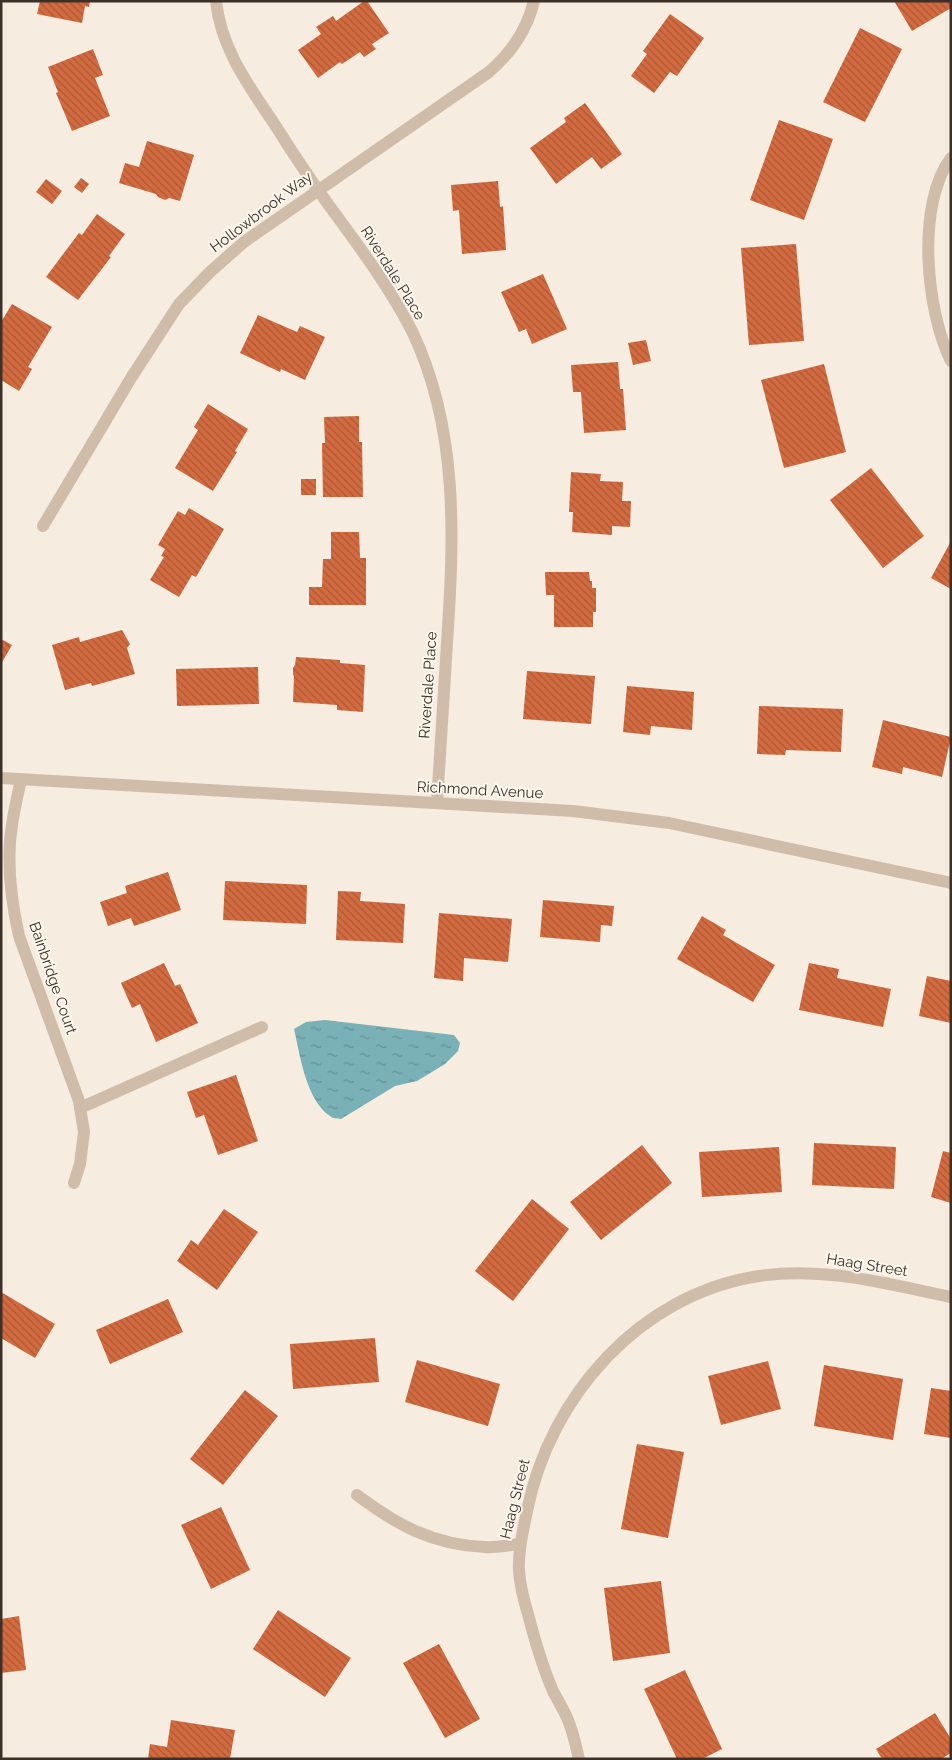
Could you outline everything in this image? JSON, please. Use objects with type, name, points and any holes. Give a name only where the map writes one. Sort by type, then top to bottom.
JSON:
[{"type":"street","name":"Riverdale Place","points":[[216,1],[217,13],[227,47],[240,73],[318,190],[376,270],[411,330],[421,352],[442,426],[450,479],[452,563],[437,804]]},
{"type":"street","name":"Hollowbrook Way","points":[[43,526],[130,378],[179,304],[210,272],[244,242],[489,72],[503,60],[520,38],[532,12],[534,1]]},
{"type":"street","points":[[951,158],[935,191],[929,221],[932,302],[946,351],[951,361]]},
{"type":"street","name":"Richmond Avenue","points":[[1,778],[573,811],[669,823],[951,883]]},
{"type":"street","name":"Bainbridge Court","points":[[21,779],[12,826],[11,845],[10,872],[15,918],[19,936],[76,1092],[80,1108],[84,1132],[80,1164],[74,1183]]},
{"type":"street","points":[[80,1108],[262,1027]]},
{"type":"street","name":"Haag Street","points":[[579,1759],[568,1719],[554,1693],[539,1656],[519,1572],[520,1544],[530,1493],[544,1452],[564,1413],[590,1375],[614,1349],[648,1321],[685,1299],[724,1284],[759,1276],[796,1273],[843,1275],[951,1296]]},
{"type":"street","points":[[357,1495],[387,1517],[411,1530],[444,1542],[485,1547],[520,1544]]},
{"type":"water","points":[[325,1020],[454,1035],[460,1043],[458,1051],[445,1064],[417,1081],[395,1086],[341,1119],[335,1118],[322,1109],[315,1099],[305,1076],[294,1029],[306,1022]]},
{"type":"building","points":[[40,1],[90,1],[89,7],[85,6],[82,23],[37,14]]},
{"type":"building","points":[[364,1],[367,1],[389,33],[372,44],[376,49],[364,57],[360,52],[342,64],[340,62],[318,78],[298,50],[321,34],[316,27],[333,16],[336,21]]},
{"type":"building","points":[[894,1],[951,1],[951,8],[912,31]]},
{"type":"building","points":[[670,14],[704,38],[677,76],[670,72],[654,93],[631,76],[647,54],[643,51]]},
{"type":"building","points":[[860,28],[902,49],[865,122],[823,102]]},
{"type":"building","points":[[93,49],[103,75],[95,78],[110,116],[72,131],[56,93],[58,92],[48,67]]},
{"type":"building","points":[[585,103],[622,154],[601,169],[592,157],[556,184],[530,148],[566,122],[564,118]]},
{"type":"building","points":[[779,120],[833,139],[804,220],[750,200]]},
{"type":"building","points":[[147,141],[194,155],[180,201],[169,198],[165,200],[156,194],[119,183],[125,163],[139,167]]},
{"type":"building","points":[[81,178],[89,184],[82,193],[74,187]]},
{"type":"building","points":[[46,179],[62,191],[52,204],[36,192]]},
{"type":"building","points":[[498,181],[500,207],[503,206],[506,250],[462,254],[459,210],[453,211],[451,185]]},
{"type":"building","points":[[97,214],[125,234],[109,256],[111,257],[78,300],[46,277],[79,233],[82,235]]},
{"type":"building","points":[[796,244],[804,341],[749,345],[741,248]]},
{"type":"building","points":[[543,274],[567,329],[532,344],[526,329],[519,332],[501,292]]},
{"type":"building","points":[[12,304],[52,327],[28,367],[32,369],[19,391],[1,380],[1,322]]},
{"type":"building","points":[[258,315],[297,332],[300,326],[325,337],[305,380],[281,369],[280,372],[240,353]]},
{"type":"building","points":[[646,340],[651,361],[633,365],[628,343]]},
{"type":"building","points":[[618,362],[620,389],[623,389],[626,430],[584,433],[581,392],[573,392],[571,365]]},
{"type":"building","points":[[824,364],[846,452],[784,468],[761,380]]},
{"type":"building","points":[[208,404],[248,429],[235,451],[237,452],[213,491],[175,468],[198,430],[194,427]]},
{"type":"building","points":[[359,416],[359,442],[362,442],[363,497],[323,497],[322,443],[325,443],[324,417]]},
{"type":"building","points":[[871,468],[924,536],[883,568],[830,500]]},
{"type":"building","points":[[571,472],[601,474],[600,481],[623,482],[622,501],[631,501],[630,527],[612,526],[612,535],[572,532],[573,512],[569,512]]},
{"type":"building","points":[[301,479],[316,479],[316,495],[301,495]]},
{"type":"building","points":[[189,508],[224,529],[196,577],[192,575],[179,597],[150,580],[164,557],[161,556],[165,549],[158,545],[178,511],[185,515]]},
{"type":"building","points":[[331,532],[359,532],[360,558],[366,558],[366,605],[309,605],[309,587],[322,587],[323,559],[331,559]]},
{"type":"building","points":[[951,541],[951,589],[931,578]]},
{"type":"building","points":[[545,572],[589,572],[592,588],[596,588],[596,612],[593,612],[593,627],[554,627],[554,595],[546,595]]},
{"type":"building","points":[[122,630],[130,644],[127,648],[135,674],[92,686],[91,683],[65,690],[52,645],[79,637],[80,642]]},
{"type":"building","points":[[1,639],[12,645],[1,664]]},
{"type":"building","points":[[296,657],[340,660],[340,663],[365,665],[363,712],[337,710],[337,705],[293,702],[293,668]]},
{"type":"building","points":[[258,667],[259,704],[177,706],[176,669]]},
{"type":"building","points":[[527,671],[595,676],[591,724],[523,719]]},
{"type":"building","points":[[627,686],[694,692],[692,730],[651,726],[650,735],[623,732]]},
{"type":"building","points":[[759,706],[843,709],[841,752],[786,750],[785,755],[757,754]]},
{"type":"building","points":[[883,720],[951,737],[942,777],[903,767],[902,774],[872,767]]},
{"type":"building","points":[[168,872],[181,910],[134,926],[131,918],[108,926],[100,902],[127,893],[125,886]]},
{"type":"building","points":[[225,881],[307,885],[306,924],[223,920]]},
{"type":"building","points":[[338,891],[361,892],[360,901],[405,904],[403,943],[336,940]]},
{"type":"building","points":[[543,900],[614,906],[612,926],[601,925],[600,942],[540,937]]},
{"type":"building","points":[[439,913],[512,919],[508,962],[464,958],[463,981],[434,978]]},
{"type":"building","points":[[702,916],[726,930],[723,935],[775,965],[753,1002],[677,959]]},
{"type":"building","points":[[164,963],[175,986],[180,984],[198,1023],[156,1042],[140,1004],[132,1008],[121,983]]},
{"type":"building","points":[[809,963],[839,969],[837,978],[891,989],[883,1027],[799,1010]]},
{"type":"building","points":[[927,976],[951,981],[951,1023],[919,1016]]},
{"type":"building","points":[[236,1075],[258,1141],[218,1155],[204,1115],[196,1118],[187,1092]]},
{"type":"building","points":[[814,1143],[896,1147],[894,1189],[812,1185]]},
{"type":"building","points":[[642,1145],[672,1183],[601,1240],[570,1202]]},
{"type":"building","points":[[779,1147],[782,1192],[702,1197],[699,1152]]},
{"type":"building","points":[[943,1151],[951,1153],[951,1203],[931,1197]]},
{"type":"building","points":[[532,1199],[569,1229],[513,1301],[475,1271]]},
{"type":"building","points":[[224,1209],[258,1232],[217,1290],[177,1261],[191,1240],[198,1245]]},
{"type":"building","points":[[1,1292],[55,1324],[35,1358],[1,1338]]},
{"type":"building","points":[[168,1299],[183,1332],[110,1364],[96,1330]]},
{"type":"building","points":[[375,1338],[379,1382],[293,1389],[290,1344]]},
{"type":"building","points":[[417,1360],[500,1384],[488,1426],[405,1402]]},
{"type":"building","points":[[768,1361],[781,1409],[721,1425],[708,1376]]},
{"type":"building","points":[[824,1365],[903,1379],[893,1440],[814,1426]]},
{"type":"building","points":[[931,1388],[951,1391],[951,1438],[924,1434]]},
{"type":"building","points":[[245,1390],[278,1416],[223,1485],[190,1459]]},
{"type":"building","points":[[637,1444],[684,1452],[668,1538],[621,1529]]},
{"type":"building","points":[[221,1507],[250,1570],[211,1589],[181,1525]]},
{"type":"building","points":[[661,1581],[670,1653],[613,1661],[604,1588]]},
{"type":"building","points":[[278,1610],[351,1658],[325,1697],[253,1649]]},
{"type":"building","points":[[19,1616],[26,1670],[1,1673],[1,1619]]},
{"type":"building","points":[[439,1644],[480,1719],[445,1738],[403,1663]]},
{"type":"building","points":[[685,1670],[722,1749],[702,1759],[677,1759],[644,1689]]},
{"type":"building","points":[[935,1713],[951,1739],[951,1753],[941,1759],[882,1759],[876,1749]]},
{"type":"building","points":[[171,1720],[235,1730],[230,1759],[148,1759],[150,1744],[167,1747]]}]
